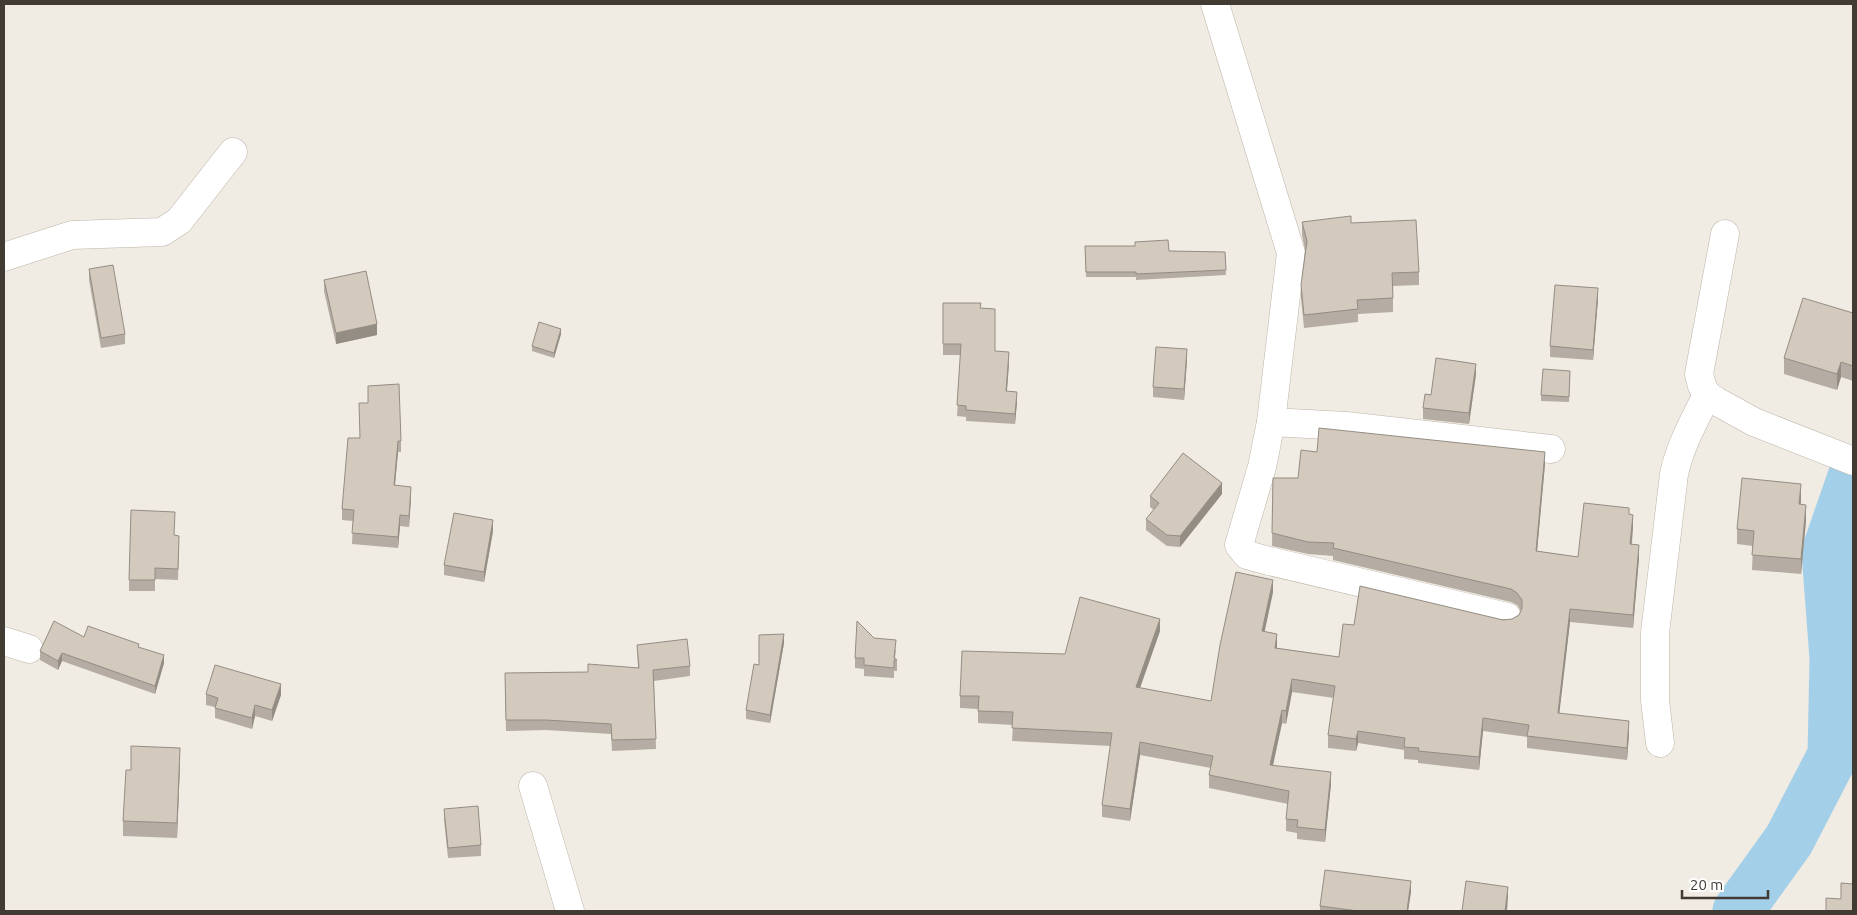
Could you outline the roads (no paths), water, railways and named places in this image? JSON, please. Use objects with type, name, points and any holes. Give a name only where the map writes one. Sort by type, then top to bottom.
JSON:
[{"type":"street","points":[[1215,4],[1291,253],[1271,422],[1262,467],[1239,545],[1246,555],[1506,617]]},
{"type":"street","points":[[4,257],[72,235],[162,232],[179,221],[233,152]]},
{"type":"street","points":[[1725,234],[1699,374],[1707,395],[1754,422],[1853,461]]},
{"type":"street","points":[[1660,743],[1655,700],[1655,633],[1674,474],[1684,441],[1707,395]]},
{"type":"street","points":[[1271,422],[1346,426],[1551,449]]},
{"type":"street","points":[[533,786],[570,911]]},
{"type":"waterway","points":[[1738,911],[1789,840],[1833,755],[1835,658],[1827,552],[1853,477]]}]
